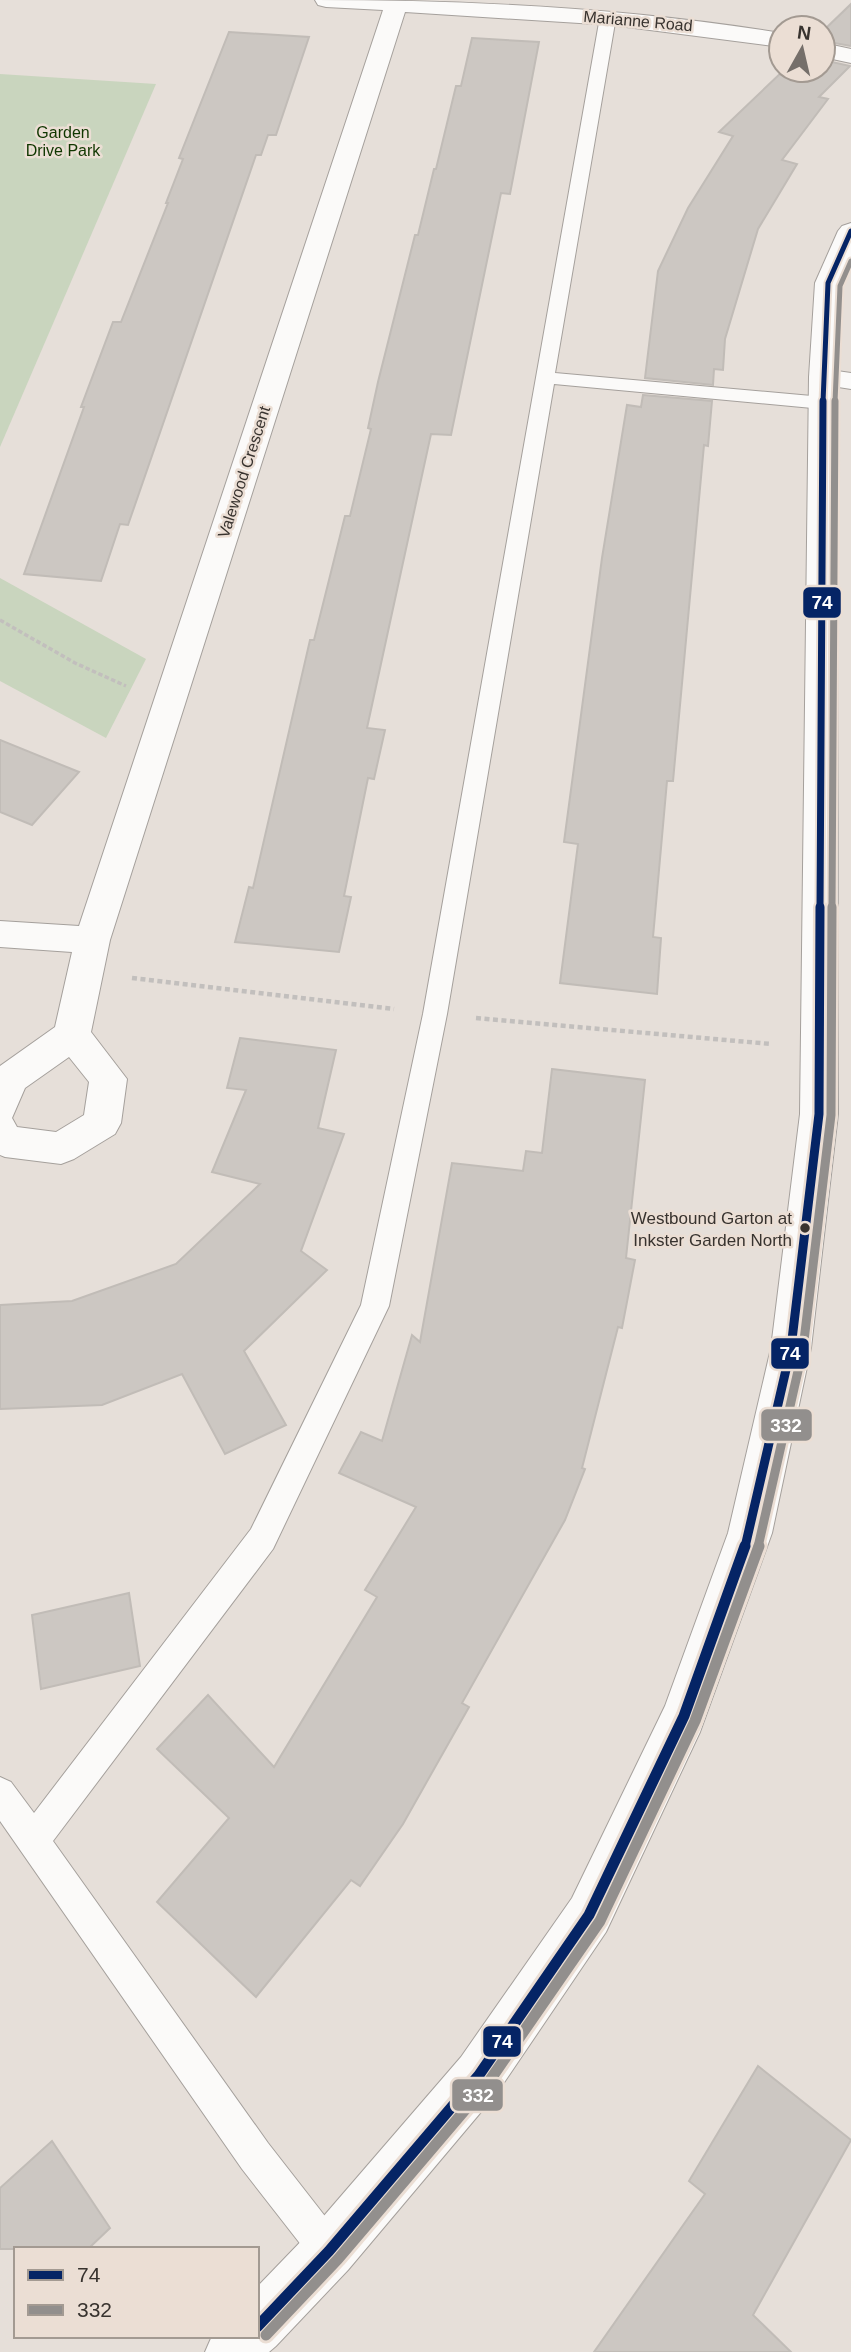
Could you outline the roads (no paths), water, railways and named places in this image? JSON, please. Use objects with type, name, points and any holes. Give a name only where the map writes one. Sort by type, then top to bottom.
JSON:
[{"type":"street","name":"Marianne Road","points":[[326,0],[608,17],[699,26],[767,38]]},
{"type":"street","name":"Valewood Crescent","points":[[72,1035],[92,940],[396,5]]},
{"type":"street","points":[[259,2325],[329,2251],[479,2075],[589,1915],[684,1716],[750,1533],[791,1348],[819,1114],[832,387],[828,283],[851,232]]},
{"type":"street","points":[[0,934],[92,940]]},
{"type":"street","points":[[0,1107],[10,1079],[72,1035],[108,1079],[102,1123],[61,1148],[5,1141],[0,1130]]},
{"type":"street","points":[[233,2352],[246,2338]]},
{"type":"lane","points":[[33,1841],[262,1539],[375,1306],[435,1014],[608,17]]},
{"type":"lane","points":[[547,378],[832,387]]},
{"type":"lane","points":[[0,1793],[255,2156],[329,2251]]},
{"type":"place","name":"Westbound Garton at Inkster Garden North","points":[[805,1228]]},
{"type":"park label","name":"Garden Drive Park","points":[[63,141]]}]
